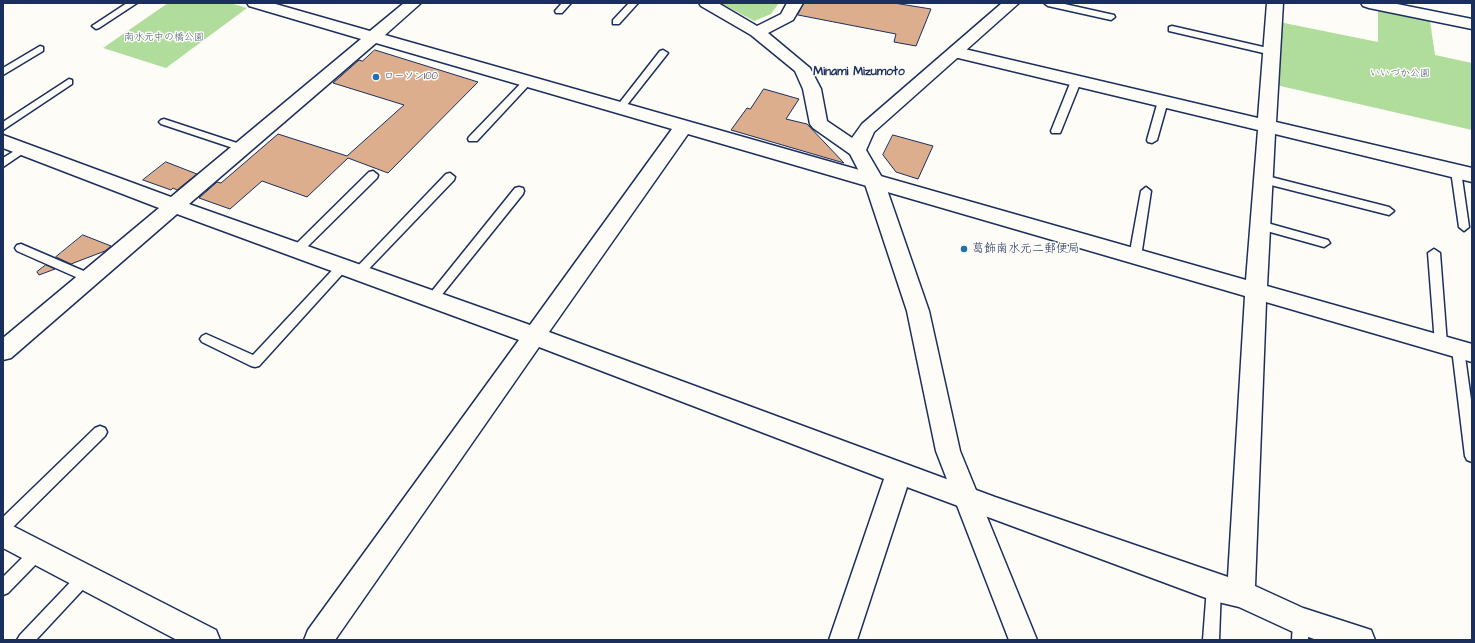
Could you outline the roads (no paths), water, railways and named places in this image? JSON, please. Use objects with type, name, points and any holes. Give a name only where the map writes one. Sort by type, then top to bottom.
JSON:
[{"type":"street","points":[[256,3],[1457,349]]},
{"type":"street","points":[[6,344],[89,278],[413,3]]},
{"type":"street","points":[[696,3],[722,12]]},
{"type":"street","points":[[707,3],[757,32],[802,68],[812,89],[819,124],[858,150],[874,181],[918,312],[948,451],[1023,640]]},
{"type":"street","points":[[757,32],[787,17],[795,3]]},
{"type":"street","points":[[858,150],[861,138],[868,128],[1011,3]]},
{"type":"street","points":[[1241,594],[1256,292],[1275,3]]},
{"type":"street","points":[[1369,3],[1472,24]]},
{"type":"street","points":[[956,52],[1464,173]]},
{"type":"street","points":[[318,640],[684,126]]},
{"type":"street","points":[[14,145],[174,206],[298,249],[534,336],[899,472],[967,499],[1214,587],[1241,594],[1301,630],[1361,640]]},
{"type":"street","points":[[843,640],[899,472]]},
{"type":"street","points":[[3,534],[206,640]]},
{"type":"lane","points":[[96,26],[134,3]]},
{"type":"lane","points":[[559,11],[567,3]]},
{"type":"lane","points":[[616,22],[634,3]]},
{"type":"lane","points":[[1048,3],[1110,17]]},
{"type":"lane","points":[[1172,29],[1272,52]]},
{"type":"lane","points":[[3,72],[40,49]]},
{"type":"lane","points":[[620,108],[663,53]]},
{"type":"lane","points":[[1056,131],[1076,80]]},
{"type":"lane","points":[[474,140],[528,81]]},
{"type":"lane","points":[[3,127],[69,82]]},
{"type":"lane","points":[[1152,140],[1163,101]]},
{"type":"lane","points":[[164,122],[242,148]]},
{"type":"lane","points":[[3,163],[14,145]]},
{"type":"lane","points":[[1464,173],[1464,226]]},
{"type":"lane","points":[[298,249],[374,175]]},
{"type":"lane","points":[[206,339],[255,362],[351,269],[450,177]]},
{"type":"lane","points":[[1263,179],[1390,212]]},
{"type":"lane","points":[[432,299],[519,191]]},
{"type":"lane","points":[[1136,257],[1146,191]]},
{"type":"lane","points":[[1260,225],[1324,243]]},
{"type":"lane","points":[[21,248],[89,278]]},
{"type":"lane","points":[[1434,253],[1457,349],[1472,456]]},
{"type":"lane","points":[[3,527],[100,432]]},
{"type":"lane","points":[[3,588],[38,552]]},
{"type":"lane","points":[[25,640],[85,577]]},
{"type":"lane","points":[[1211,640],[1214,587]]},
{"type":"place","name":"ローソン100","points":[[376,77]]},
{"type":"place","name":"葛飾南水元二郵便局","points":[[964,249]]},
{"type":"district","name":"Minami Mizumoto","points":[[859,72]]},
{"type":"park label","name":"南水元中の橋公園","points":[[164,38]]},
{"type":"park label","name":"いいづか公園","points":[[1400,74]]}]
